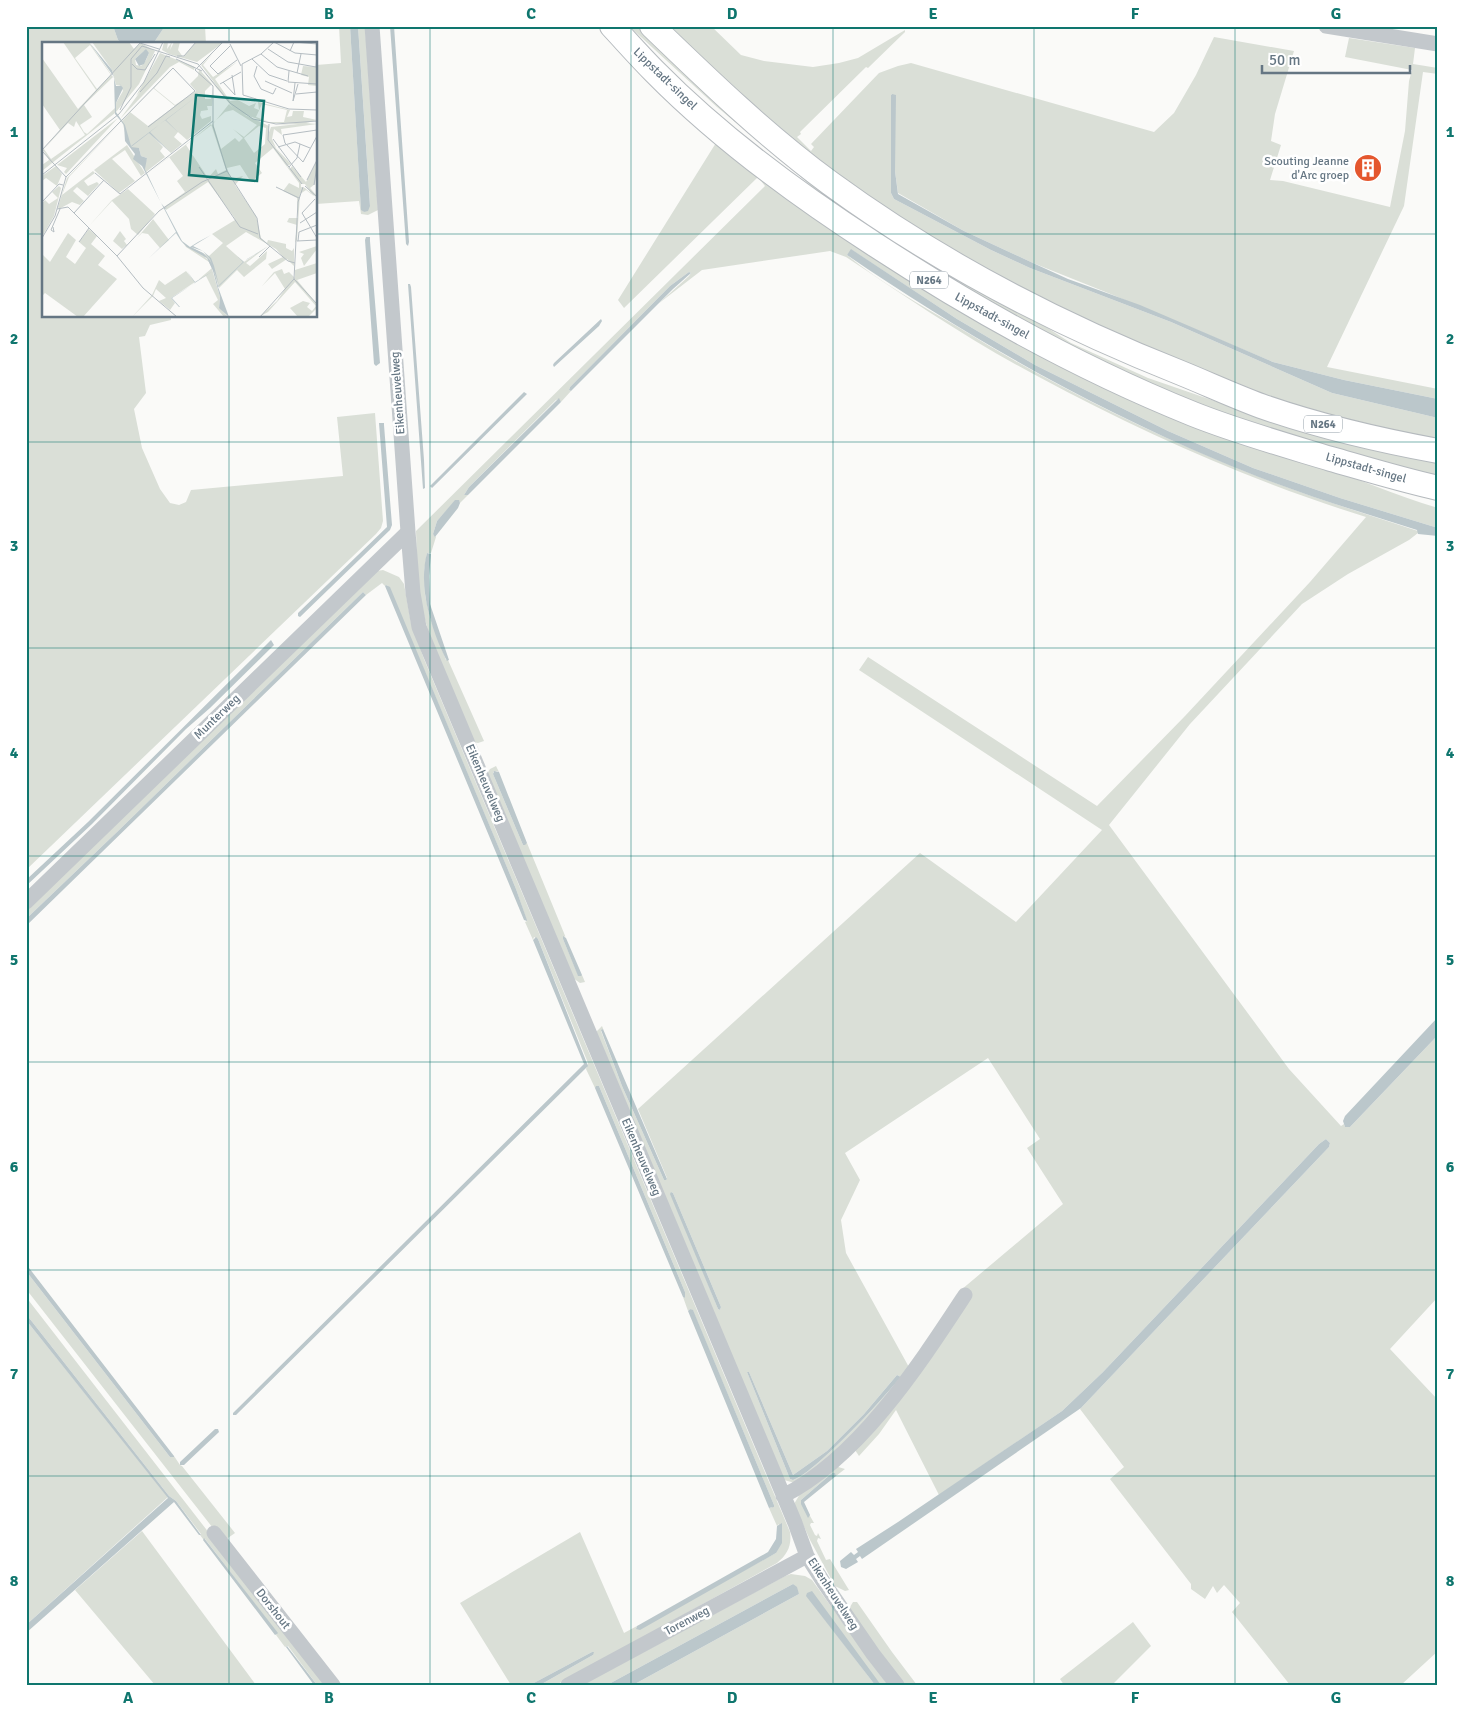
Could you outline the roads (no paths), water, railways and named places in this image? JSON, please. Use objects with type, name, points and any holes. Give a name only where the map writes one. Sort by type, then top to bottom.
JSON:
[{"type":"main road","name":"Lippstadt-singel","points":[[612,26],[656,73],[720,131],[757,161],[827,213],[927,279],[977,308],[1081,363],[1193,414],[1237,431],[1438,488]]},
{"type":"main road","name":"N264","points":[[652,26],[740,110],[828,182],[890,225],[1030,306],[1135,355],[1261,406],[1357,434],[1438,451]]},
{"type":"street","name":"Eikenheuvelweg","points":[[372,26],[408,532],[413,592],[419,627],[807,1556],[862,1638],[897,1685]]},
{"type":"street","points":[[1326,26],[1438,44]]},
{"type":"street","name":"Munterweg","points":[[26,902],[408,532]]},
{"type":"street","points":[[783,1496],[826,1468],[856,1441],[917,1365],[965,1295]]},
{"type":"street","name":"Dorshout","points":[[214,1533],[333,1685]]},
{"type":"street","name":"Torenweg","points":[[568,1685],[807,1556]]},
{"type":"place","name":"Scouting Jeanne d'Arc groep","points":[[1368,168]]}]
